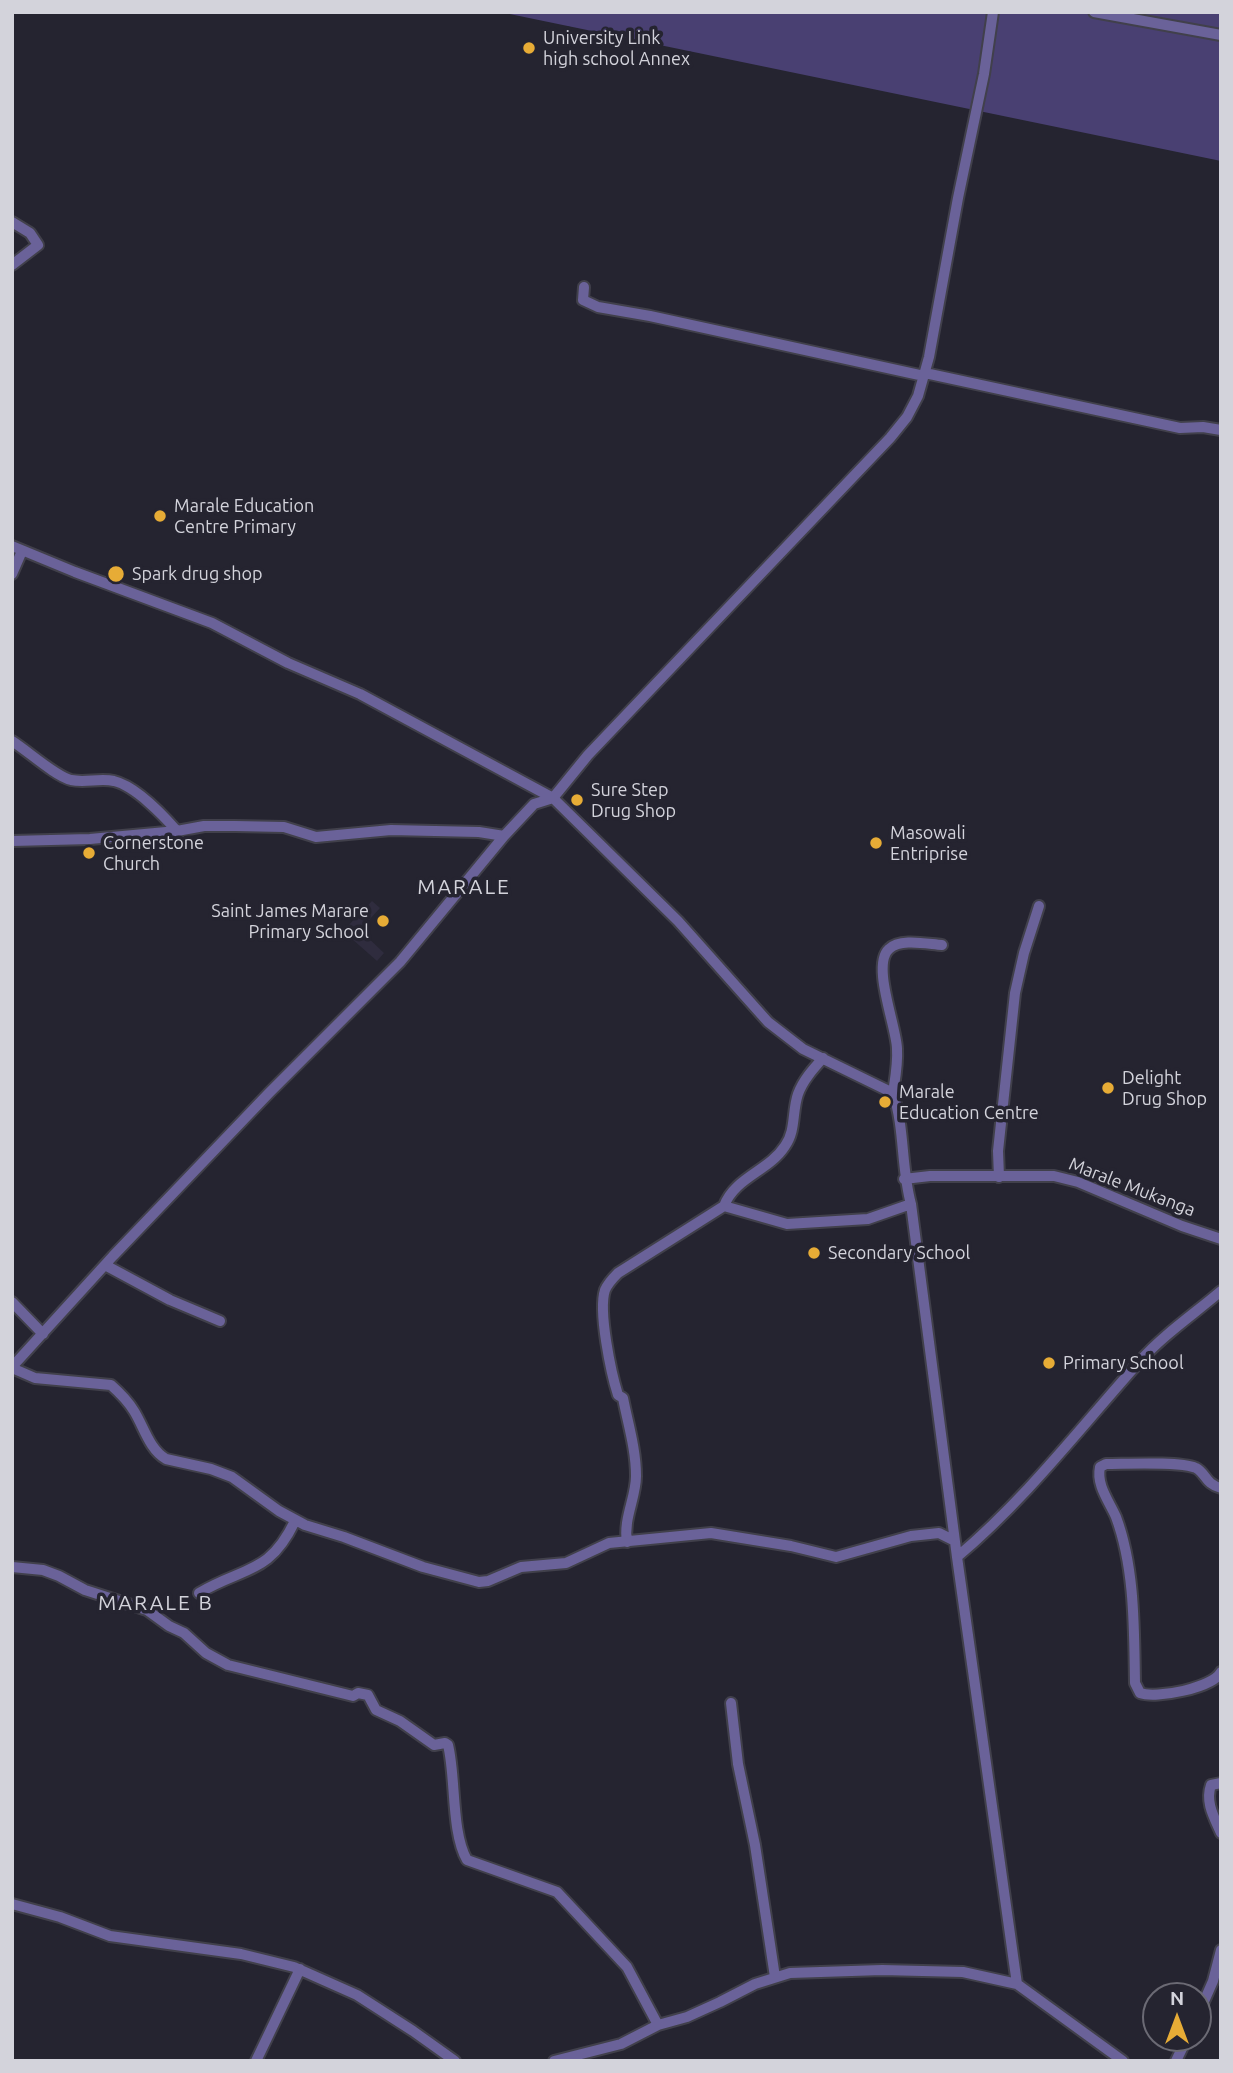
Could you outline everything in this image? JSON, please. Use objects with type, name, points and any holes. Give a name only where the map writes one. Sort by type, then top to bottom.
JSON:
[{"type":"street","points":[[955,1541],[939,1533],[911,1536],[836,1557],[791,1546],[719,1534],[609,1543],[566,1563],[520,1567],[488,1581],[479,1582],[423,1567],[295,1521],[232,1477],[211,1469],[172,1462],[160,1455],[130,1405],[111,1385],[28,1376],[12,1368],[105,1265],[269,1093],[400,962],[504,836],[534,804],[553,798],[588,755],[890,439],[907,416],[925,374],[984,74],[993,12]]},
{"type":"street","points":[[1094,12],[1221,35]]},
{"type":"street","points":[[12,222],[30,233],[38,245],[12,265]]},
{"type":"street","points":[[584,287],[583,300],[598,307],[1180,428],[1203,427],[1221,430]]},
{"type":"street","points":[[12,574],[17,548],[212,623],[288,663],[360,694],[553,798],[678,921],[768,1022],[803,1049],[893,1093]]},
{"type":"street","points":[[12,741],[38,757],[54,772],[71,780],[116,781],[129,788],[166,818],[177,831]]},
{"type":"street","points":[[12,841],[90,839],[204,826],[284,827],[316,837],[391,830],[480,832],[504,836]]},
{"type":"street","points":[[999,1177],[998,1152],[1015,993],[1039,906]]},
{"type":"street","points":[[942,945],[901,943],[891,947],[884,958],[885,992],[897,1049],[893,1093],[899,1114],[904,1179],[911,1204],[1017,1984]]},
{"type":"street","points":[[628,1542],[626,1526],[636,1478],[635,1463],[623,1398],[618,1395],[609,1365],[603,1304],[605,1291],[618,1273],[724,1206],[737,1185],[760,1171],[785,1146],[792,1132],[801,1087],[823,1058]]},
{"type":"street","name":"Marale Mukanga","points":[[904,1179],[930,1176],[1054,1176],[1078,1182],[1182,1226],[1221,1239]]},
{"type":"street","points":[[724,1206],[787,1224],[868,1219],[911,1204]]},
{"type":"street","points":[[105,1265],[170,1300],[220,1321]]},
{"type":"street","points":[[957,1557],[1020,1500],[1142,1360],[1221,1291]]},
{"type":"street","points":[[12,1302],[43,1334]]},
{"type":"street","points":[[1221,1488],[1210,1484],[1199,1470],[1184,1466],[1106,1464],[1100,1467],[1099,1472],[1099,1480],[1116,1519],[1126,1559],[1133,1613],[1135,1683],[1140,1693],[1151,1696],[1202,1686],[1218,1678],[1221,1672]]},
{"type":"street","points":[[199,1592],[217,1582],[246,1573],[272,1557],[295,1521]]},
{"type":"street","points":[[12,1567],[51,1573],[85,1590],[147,1610],[184,1633],[206,1653],[236,1668],[353,1696],[358,1693],[368,1695],[376,1710],[400,1721],[434,1745],[448,1745],[456,1814],[463,1854],[467,1860],[557,1892],[626,1967],[659,2025]]},
{"type":"street","points":[[731,1703],[738,1764],[755,1845],[775,1976]]},
{"type":"street","points":[[1221,1783],[1211,1785],[1208,1794],[1221,1833]]},
{"type":"street","points":[[12,1904],[60,1917],[110,1937],[241,1954],[300,1969],[357,1995],[455,2061]]},
{"type":"street","points":[[1212,1983],[1221,1950]]},
{"type":"street","points":[[256,2061],[300,1969]]},
{"type":"street","points":[[554,2061],[621,2044],[775,1976],[818,1971],[882,1970],[963,1972],[1017,1984],[1123,2061]]},
{"type":"shaded area","points":[[500,12],[1221,12],[1221,161]]},
{"type":"shaded area","points":[[372,901],[380,908],[360,930],[384,953],[377,961],[343,931]]},
{"type":"place","name":"University Link high school Annex","points":[[529,48]]},
{"type":"place","name":"Marale Education Centre Primary","points":[[160,516]]},
{"type":"place","name":"Spark drug shop","points":[[116,574]]},
{"type":"place","name":"Sure Step Drug Shop","points":[[577,800]]},
{"type":"place","name":"Masowali Entriprise","points":[[876,843]]},
{"type":"place","name":"Cornerstone Church","points":[[89,853]]},
{"type":"place","name":"Saint James Marare Primary School","points":[[383,921]]},
{"type":"place","name":"Delight Drug Shop","points":[[1108,1088]]},
{"type":"place","name":"Marale Education Centre","points":[[885,1102]]},
{"type":"place","name":"Secondary School","points":[[814,1253]]},
{"type":"place","name":"Primary School","points":[[1049,1363]]},
{"type":"district","name":"MARALE","points":[[464,887]]},
{"type":"district","name":"MARALE B","points":[[156,1603]]}]
